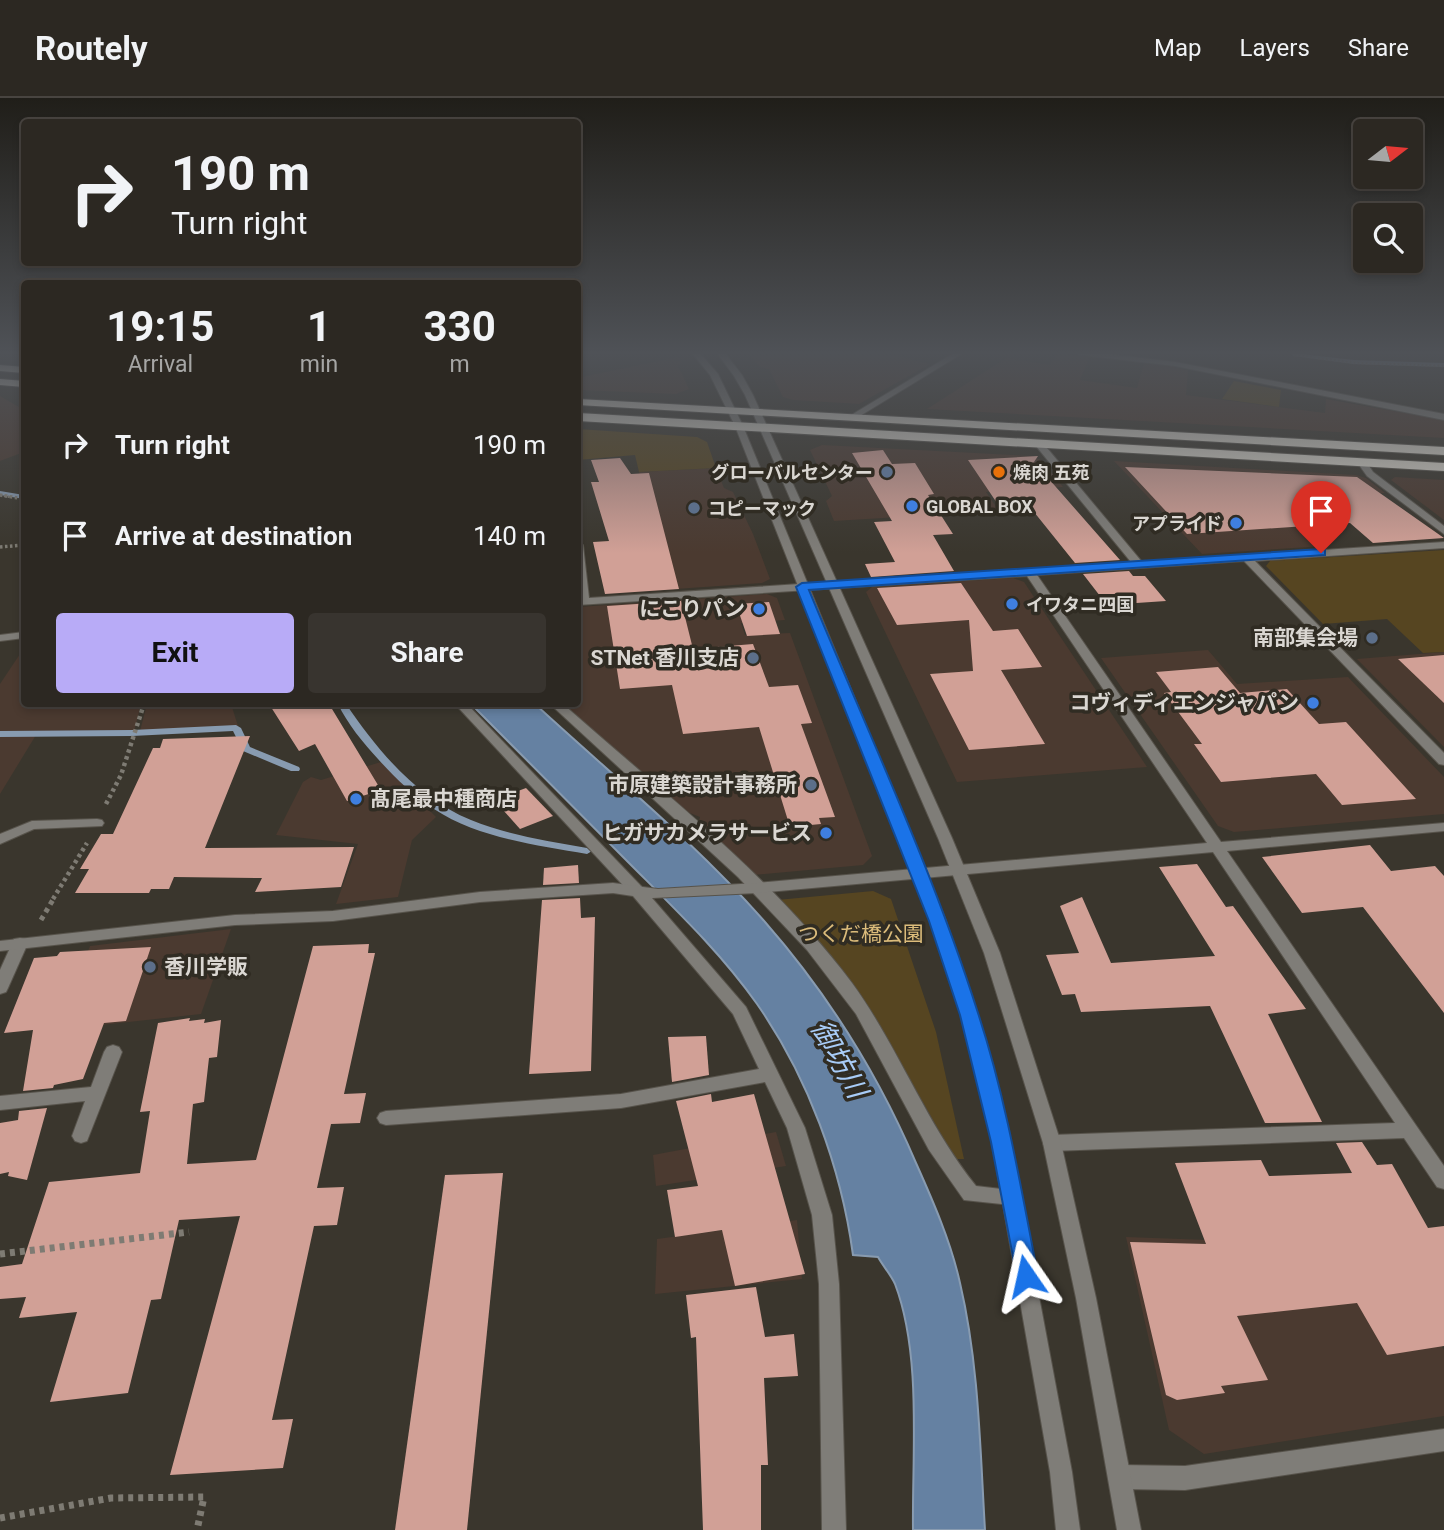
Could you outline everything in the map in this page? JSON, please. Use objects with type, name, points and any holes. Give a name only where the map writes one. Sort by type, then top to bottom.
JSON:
[{"type":"highway","points":[[628,420],[1444,467]]},
{"type":"highway","points":[[903,420],[1444,450]]},
{"type":"street","points":[[735,420],[938,921],[969,1015],[1001,1142],[1061,1472],[1068,1530]]},
{"type":"street","points":[[759,420],[959,870],[992,953],[1052,1143],[1129,1530]]},
{"type":"street","points":[[1039,444],[1139,565]]},
{"type":"street","points":[[1362,463],[1370,474],[1444,531]]},
{"type":"street","points":[[581,601],[1444,544]]},
{"type":"street","points":[[1246,557],[1444,761]]},
{"type":"street","points":[[1030,572],[1444,1181]]},
{"type":"street","points":[[0,638],[21,635]]},
{"type":"street","points":[[464,707],[637,891],[740,1011],[796,1128],[822,1215],[829,1284],[834,1530]]},
{"type":"street","points":[[559,707],[751,889],[802,931],[847,988],[963,1185],[971,1194],[1011,1197]]},
{"type":"street","points":[[0,839],[32,825],[97,823]]},
{"type":"street","points":[[0,946],[235,920],[332,916],[480,897],[613,888],[658,894],[751,889],[1444,827]]},
{"type":"street","points":[[0,988],[20,943]]},
{"type":"street","points":[[81,1136],[113,1052]]},
{"type":"street","points":[[386,1118],[621,1101],[771,1074]]},
{"type":"street","points":[[0,1103],[98,1093]]},
{"type":"street","points":[[1052,1143],[1410,1130]]},
{"type":"street","points":[[1120,1477],[1185,1478],[1444,1440]]},
{"type":"path","points":[[0,495],[21,498]]},
{"type":"path","points":[[0,547],[21,545]]},
{"type":"path","points":[[0,1254],[189,1232]]},
{"type":"path","points":[[0,1518],[111,1498],[204,1497],[197,1530]]},
{"type":"shaded area","points":[[0,420],[21,420],[21,453],[0,461]]},
{"type":"shaded area","points":[[1120,420],[1443,420],[1444,438]]},
{"type":"shaded area","points":[[822,445],[1031,456],[1041,460],[1063,487],[986,492],[999,511],[834,521],[826,501],[832,496],[810,450]]},
{"type":"shaded area","name":"アプライド","points":[[1114,461],[1356,475],[1366,478],[1385,493],[1275,500],[1325,546],[1202,554]]},
{"type":"shaded area","points":[[716,468],[724,488],[733,492],[770,579],[762,583],[661,590],[639,472]]},
{"type":"shaded area","points":[[1395,477],[1444,480],[1444,520],[1391,480]]},
{"type":"shaded area","points":[[1013,578],[1024,582],[1147,767],[957,782],[866,592],[872,587]]},
{"type":"shaded area","points":[[767,594],[777,598],[785,620],[741,623],[745,635],[790,633],[872,856],[863,865],[753,875],[698,825],[700,817],[680,809],[566,707],[581,707],[581,607]]},
{"type":"shaded area","points":[[1208,650],[1237,684],[1348,677],[1444,777],[1444,814],[1234,832],[1218,826],[1101,658]]},
{"type":"shaded area","points":[[21,652],[21,707],[140,707],[134,732],[0,733],[0,684]]},
{"type":"shaded area","points":[[1444,652],[1444,747],[1357,659]]},
{"type":"shaded area","points":[[146,707],[232,707],[238,726],[140,731]]},
{"type":"shaded area","points":[[0,735],[36,735],[0,794]]},
{"type":"shaded area","name":"髙尾最中種商店","points":[[381,762],[436,817],[412,840],[398,897],[336,904],[358,844],[276,835],[303,782],[311,777],[321,780]]},
{"type":"shaded area","name":"香川学販","points":[[231,929],[201,1014],[56,1030],[90,946]]},
{"type":"shaded area","points":[[776,1132],[786,1166],[656,1186],[653,1155]]},
{"type":"shaded area","points":[[797,1220],[802,1279],[655,1294],[657,1239]]},
{"type":"shaded area","points":[[1373,1235],[1444,1350],[1444,1416],[1204,1454],[1169,1430],[1126,1237],[1208,1240]]},
{"type":"green space","points":[[581,429],[697,437],[707,442],[716,468],[639,472],[635,455],[581,460]]},
{"type":"green space","points":[[1444,550],[1444,652],[1423,653],[1387,619],[1323,624],[1266,566],[1270,561]]},
{"type":"green space","name":"つくだ橋公園","points":[[873,891],[891,899],[936,1032],[964,1159],[955,1159],[896,1056],[853,990],[805,929],[777,900]]},
{"type":"water","name":"御坊川","points":[[474,707],[538,707],[682,837],[738,893],[788,949],[831,1007],[869,1067],[935,1207],[956,1268],[975,1375],[985,1530],[913,1530],[912,1373],[909,1342],[895,1284],[878,1257],[853,1255],[848,1222],[831,1156],[807,1092],[757,1004],[698,932]]},
{"type":"building","points":[[883,450],[892,464],[915,463],[934,494],[928,495],[953,534],[933,535],[954,571],[871,577],[865,564],[895,562],[874,522],[892,521],[852,453]]},
{"type":"building","points":[[1038,456],[1034,462],[1120,560],[1075,563],[1030,507],[1001,509],[968,460]]},
{"type":"building","points":[[620,458],[631,474],[649,473],[679,589],[605,594],[593,542],[609,541],[591,482],[599,482],[591,460]]},
{"type":"building","points":[[1125,467],[1357,477],[1444,538],[1373,543],[1350,523],[1187,534]]},
{"type":"building","points":[[1129,571],[1133,576],[1145,576],[1166,601],[1107,605],[1083,574]]},
{"type":"building","points":[[961,583],[993,631],[1018,629],[1042,667],[1001,670],[1045,744],[969,750],[930,674],[973,671],[969,620],[897,625],[877,588]]},
{"type":"building","points":[[681,601],[693,649],[753,644],[769,687],[798,685],[812,723],[801,724],[835,817],[819,818],[821,824],[790,827],[759,727],[683,734],[672,685],[620,689],[607,606]]},
{"type":"building","points":[[769,602],[780,634],[747,636],[736,604]]},
{"type":"building","points":[[1444,655],[1444,703],[1398,659]]},
{"type":"building","points":[[1218,667],[1240,693],[1287,689],[1319,724],[1346,722],[1416,799],[1342,805],[1316,774],[1221,782],[1194,744],[1202,744],[1164,693],[1171,692],[1156,672]]},
{"type":"building","points":[[271,707],[331,707],[381,790],[347,801],[315,744],[299,751]]},
{"type":"building","points":[[250,736],[205,848],[354,847],[341,887],[255,892],[262,878],[174,877],[169,889],[151,889],[149,893],[75,893],[89,869],[80,869],[101,834],[113,834],[153,748],[160,748],[163,739]]},
{"type":"building","points":[[526,788],[553,816],[520,829],[494,800]]},
{"type":"building","points":[[1370,845],[1391,871],[1435,866],[1444,876],[1444,1013],[1363,907],[1302,913],[1262,857]]},
{"type":"building","points":[[1197,864],[1226,907],[1233,906],[1306,1009],[1268,1014],[1322,1122],[1265,1123],[1210,1006],[1081,1012],[1075,994],[1062,995],[1046,955],[1079,953],[1060,906],[1082,897],[1111,963],[1215,956],[1159,867]]},
{"type":"building","points":[[578,865],[579,883],[543,885],[544,868]]},
{"type":"building","points":[[580,898],[581,918],[595,917],[591,1071],[529,1074],[542,900]]},
{"type":"building","points":[[369,944],[368,953],[375,953],[344,1094],[366,1093],[360,1123],[331,1124],[317,1188],[344,1187],[337,1225],[314,1226],[272,1420],[293,1419],[283,1468],[170,1475],[240,1216],[179,1220],[161,1299],[151,1300],[128,1393],[50,1402],[77,1312],[19,1318],[26,1297],[0,1299],[0,1267],[22,1264],[49,1182],[140,1173],[150,1111],[140,1112],[158,1023],[190,1018],[189,1021],[205,1019],[204,1023],[221,1020],[217,1057],[209,1058],[204,1102],[193,1104],[187,1164],[256,1160],[313,946]]},
{"type":"building","points":[[151,947],[126,1021],[104,1023],[83,1079],[54,1085],[53,1088],[23,1091],[33,1030],[4,1033],[34,958],[57,956],[60,952]]},
{"type":"building","points":[[706,1036],[709,1075],[672,1082],[668,1037]]},
{"type":"building","points":[[711,1094],[712,1102],[754,1094],[805,1274],[735,1286],[722,1230],[675,1237],[667,1190],[698,1186],[676,1101]]},
{"type":"building","points":[[47,1108],[27,1180],[8,1176],[9,1172],[0,1174],[0,1123],[18,1120],[19,1111]]},
{"type":"building","points":[[1362,1142],[1377,1165],[1392,1164],[1428,1228],[1444,1226],[1444,1346],[1387,1355],[1357,1303],[1237,1316],[1268,1380],[1221,1386],[1225,1393],[1177,1400],[1166,1395],[1130,1242],[1206,1244],[1175,1163],[1261,1160],[1269,1176],[1352,1173],[1336,1143]]},
{"type":"building","points":[[503,1173],[467,1530],[395,1530],[445,1175]]},
{"type":"building","points":[[756,1287],[765,1337],[794,1334],[798,1376],[764,1378],[768,1465],[761,1465],[761,1530],[703,1530],[696,1337],[691,1338],[686,1295]]},
{"type":"waterway","points":[[0,493],[21,496]]},
{"type":"waterway","points":[[344,707],[364,736],[392,768],[439,808],[485,828],[587,851]]},
{"type":"waterway","points":[[0,734],[132,733],[236,728],[246,749],[295,769]]},
{"type":"place","name":"グローバルセンター","points":[[887,472]]},
{"type":"place","name":"焼肉 五苑","points":[[999,472]]},
{"type":"place","name":"GLOBAL BOX","points":[[912,506]]},
{"type":"place","name":"コピーマック","points":[[694,508]]},
{"type":"place","name":"アプライド","points":[[1236,523]]},
{"type":"place","name":"イワタニ四国","points":[[1012,604]]},
{"type":"place","name":"にこりパン","points":[[759,609]]},
{"type":"place","name":"南部集会場","points":[[1372,638]]},
{"type":"place","name":"STNet 香川支店","points":[[753,658]]},
{"type":"place","name":"コヴィディエンジャパン","points":[[1313,703]]},
{"type":"place","name":"市原建築設計事務所","points":[[811,785]]},
{"type":"place","name":"髙尾最中種商店","points":[[356,799]]},
{"type":"place","name":"ヒガサカメラサービス","points":[[826,833]]},
{"type":"place","name":"香川学販","points":[[150,967]]},
{"type":"route","points":[[1026,1276],[1001,1142],[969,1015],[938,921],[802,587],[1321,553]]}]
